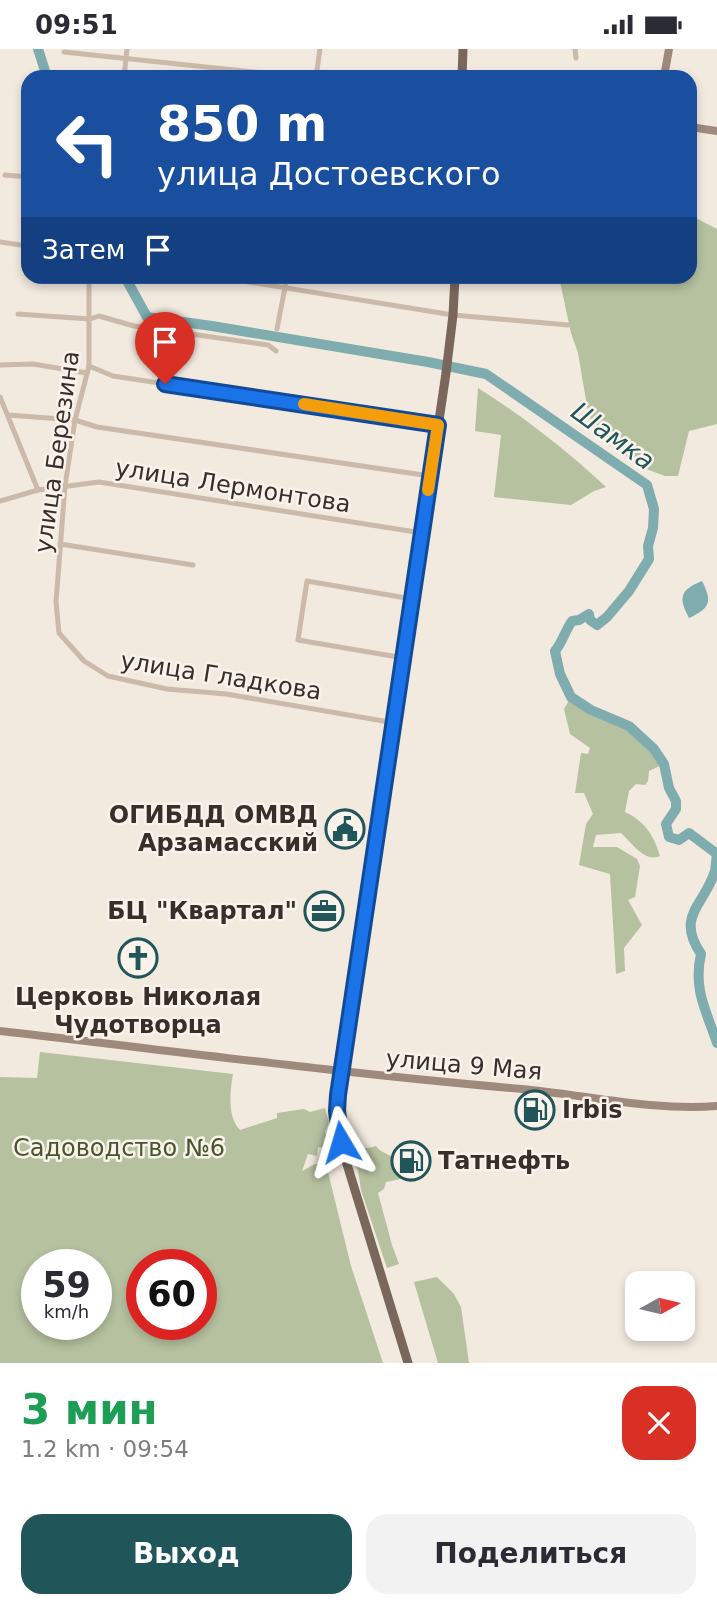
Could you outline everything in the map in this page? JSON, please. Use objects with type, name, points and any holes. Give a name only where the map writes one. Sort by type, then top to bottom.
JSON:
[{"type":"main road","points":[[462,70],[463,49]]},
{"type":"main road","points":[[665,70],[668,49]]},
{"type":"main road","points":[[697,128],[717,131]]},
{"type":"main road","points":[[408,1363],[342,1148],[337,1111],[449,352],[455,284]]},
{"type":"main road","name":"улица 9 Мая","points":[[0,1031],[342,1072],[541,1091],[634,1103],[717,1106]]},
{"type":"street","points":[[125,70],[127,49]]},
{"type":"street","points":[[317,70],[320,49]]},
{"type":"street","points":[[575,49],[576,58]]},
{"type":"street","points":[[64,52],[237,70]]},
{"type":"street","points":[[5,175],[21,176]]},
{"type":"street","points":[[0,241],[21,245]]},
{"type":"street","name":"улица Березина","points":[[59,633],[56,602],[65,486],[75,420],[89,366],[89,284]]},
{"type":"street","points":[[261,284],[453,314],[568,325]]},
{"type":"street","points":[[277,329],[286,284]]},
{"type":"street","points":[[18,314],[90,319],[99,316],[134,326],[274,347]]},
{"type":"street","points":[[0,365],[33,364],[87,373]]},
{"type":"street","points":[[89,366],[113,376],[438,425]]},
{"type":"street","points":[[0,397],[38,490]]},
{"type":"street","points":[[8,415],[75,420],[97,427],[430,476]]},
{"type":"street","name":"улица Лермонтова","points":[[0,501],[38,490],[99,482],[422,533]]},
{"type":"street","points":[[60,544],[193,565]]},
{"type":"street","points":[[404,658],[298,640],[307,581],[412,599]]},
{"type":"street","name":"улица Гладкова","points":[[59,633],[83,661],[108,676],[167,689],[226,694],[395,723]]},
{"type":"green space","points":[[697,219],[717,229],[717,424],[689,431],[678,476],[665,476],[641,467],[598,436],[588,412],[578,353],[560,284],[697,284]]},
{"type":"green space","points":[[478,388],[544,435],[606,487],[571,505],[494,497],[501,435],[475,431]]},
{"type":"green space","points":[[571,697],[591,710],[629,726],[654,749],[664,764],[649,771],[645,785],[636,784],[629,791],[625,812],[647,830],[660,856],[649,857],[634,847],[621,833],[596,835],[593,847],[617,847],[637,859],[640,866],[635,897],[628,900],[642,925],[624,948],[625,971],[616,974],[610,874],[579,865],[586,824],[593,814],[584,793],[575,793],[581,753],[588,754],[590,748],[570,734],[564,709]]},
{"type":"green space","name":"Садоводство №6","points":[[40,1052],[233,1074],[231,1111],[240,1130],[277,1118],[277,1113],[304,1109],[310,1112],[325,1108],[329,1123],[325,1132],[329,1142],[325,1148],[318,1147],[317,1156],[308,1154],[302,1171],[315,1164],[326,1164],[351,1266],[383,1363],[0,1363],[0,1077],[37,1078]]},
{"type":"green space","points":[[376,1146],[405,1166],[401,1179],[386,1182],[384,1189],[378,1193],[399,1264],[387,1268],[351,1155],[353,1151]]},
{"type":"green space","points":[[437,1277],[454,1294],[461,1307],[469,1363],[438,1363],[414,1282]]},
{"type":"water","points":[[702,581],[708,603],[702,611],[689,618],[683,605],[683,595]]},
{"type":"waterway","name":"Шамка","points":[[38,49],[45,70]]},
{"type":"waterway","name":"Шамка","points":[[129,284],[147,317],[428,362],[486,374],[647,485],[654,509],[648,546],[649,559],[629,591],[607,617],[597,625],[590,620],[589,614],[572,621],[555,651],[560,674],[571,697],[591,710],[629,726],[654,749],[664,764],[669,788],[676,801],[676,809],[666,824],[669,837],[679,840],[689,833],[717,854],[715,871],[691,920],[694,941],[701,954],[699,978],[702,999],[717,1043]]},
{"type":"slow traffic","points":[[304,404],[438,425],[428,490]]},
{"type":"place","name":"ОГИБДД ОМВД Арзамасский","points":[[345,829]]},
{"type":"place","name":"БЦ \"Квартал\"","points":[[324,911]]},
{"type":"place","name":"Церковь Николая Чудотворца","points":[[138,958]]},
{"type":"place","name":"Irbis","points":[[535,1110]]},
{"type":"place","name":"Татнефть","points":[[411,1161]]},
{"type":"route","points":[[165,384],[438,425],[338,1095],[341,1142]]}]
